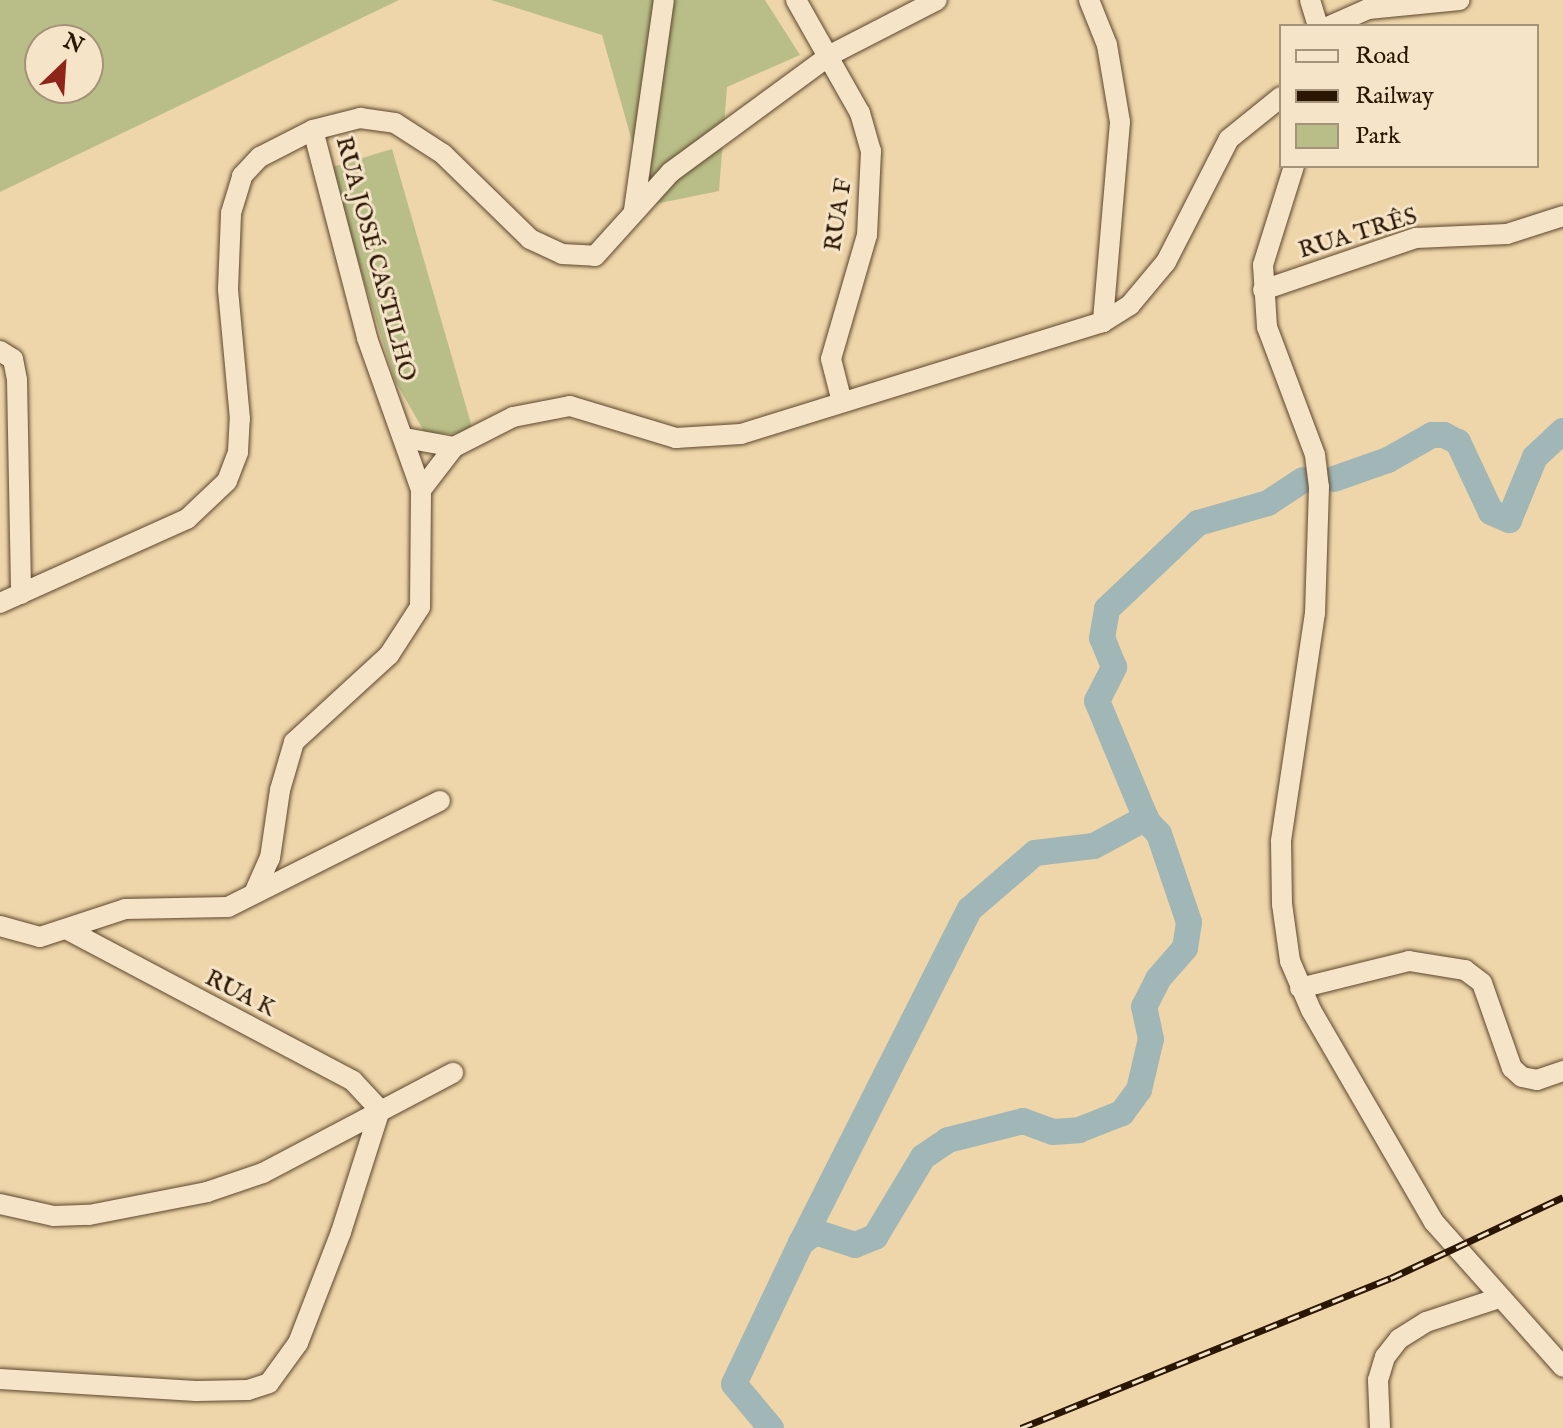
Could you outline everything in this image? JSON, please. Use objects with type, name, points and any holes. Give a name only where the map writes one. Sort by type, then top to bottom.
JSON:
[{"type":"street","points":[[633,214],[664,0]]},
{"type":"street","name":"RUA F","points":[[796,0],[830,55],[860,113],[871,151],[867,235],[833,342],[831,359],[842,402]]},
{"type":"street","points":[[0,603],[187,519],[227,481],[238,452],[240,419],[228,289],[237,186],[260,157],[313,130],[360,118],[407,127],[455,164],[530,239],[562,254],[595,256],[671,172],[830,55],[937,0]]},
{"type":"street","points":[[1089,0],[1114,71],[1120,122],[1103,322]]},
{"type":"street","points":[[1310,0],[1317,24]]},
{"type":"street","points":[[1334,24],[1368,9],[1460,0]]},
{"type":"street","points":[[421,490],[454,447],[513,417],[545,409],[587,408],[676,438],[709,440],[1103,322],[1130,305],[1166,262],[1229,139],[1279,99]]},
{"type":"street","name":"RUA JOSÉ CASTILHO","points":[[255,891],[270,858],[281,781],[294,742],[389,655],[420,607],[421,490],[367,338],[313,130]]},
{"type":"street","points":[[1293,168],[1268,241],[1263,290],[1267,327],[1315,455],[1319,487],[1315,613],[1281,841],[1282,904],[1290,961],[1300,988],[1416,1194],[1499,1298],[1563,1367]]},
{"type":"street","name":"RUA TRÊS","points":[[1263,290],[1416,238],[1507,234],[1563,216]]},
{"type":"street","points":[[3,352],[17,380],[21,594]]},
{"type":"street","points":[[405,438],[454,447]]},
{"type":"street","points":[[0,926],[40,937],[70,931],[125,909],[228,907],[440,801]]},
{"type":"street","name":"RUA K","points":[[70,931],[338,1072],[380,1110]]},
{"type":"street","points":[[1300,988],[1409,961],[1465,970],[1482,983],[1512,1068],[1522,1077],[1537,1080],[1563,1071]]},
{"type":"street","points":[[0,1204],[54,1216],[89,1215],[207,1192],[263,1173],[453,1073]]},
{"type":"street","points":[[0,1379],[196,1391],[248,1390],[269,1383],[298,1343],[341,1232],[380,1110]]},
{"type":"street","points":[[1380,1428],[1378,1380],[1385,1357],[1399,1339],[1426,1322],[1499,1298]]},
{"type":"green space","points":[[0,0],[399,0],[0,192]]},
{"type":"green space","points":[[491,0],[765,0],[800,55],[727,87],[719,191],[650,205],[602,35]]},
{"type":"green space","points":[[392,149],[474,434],[425,433],[395,381],[329,168]]},
{"type":"waterway","points":[[1334,479],[1388,460],[1432,435],[1444,435],[1458,442],[1491,512],[1509,520],[1535,457],[1563,431]]},
{"type":"waterway","points":[[771,1428],[734,1384],[801,1243],[815,1232],[855,1245],[875,1237],[923,1157],[948,1140],[1023,1121],[1053,1132],[1079,1130],[1122,1113],[1139,1090],[1151,1039],[1144,1007],[1158,979],[1185,948],[1189,922],[1159,834],[1147,821],[1097,701],[1114,667],[1102,638],[1107,609],[1198,523],[1268,503],[1303,480]]},
{"type":"waterway","points":[[801,1243],[970,909],[1035,853],[1094,846],[1146,818]]},
{"type":"railway","points":[[1021,1428],[1391,1278],[1563,1197]]}]
